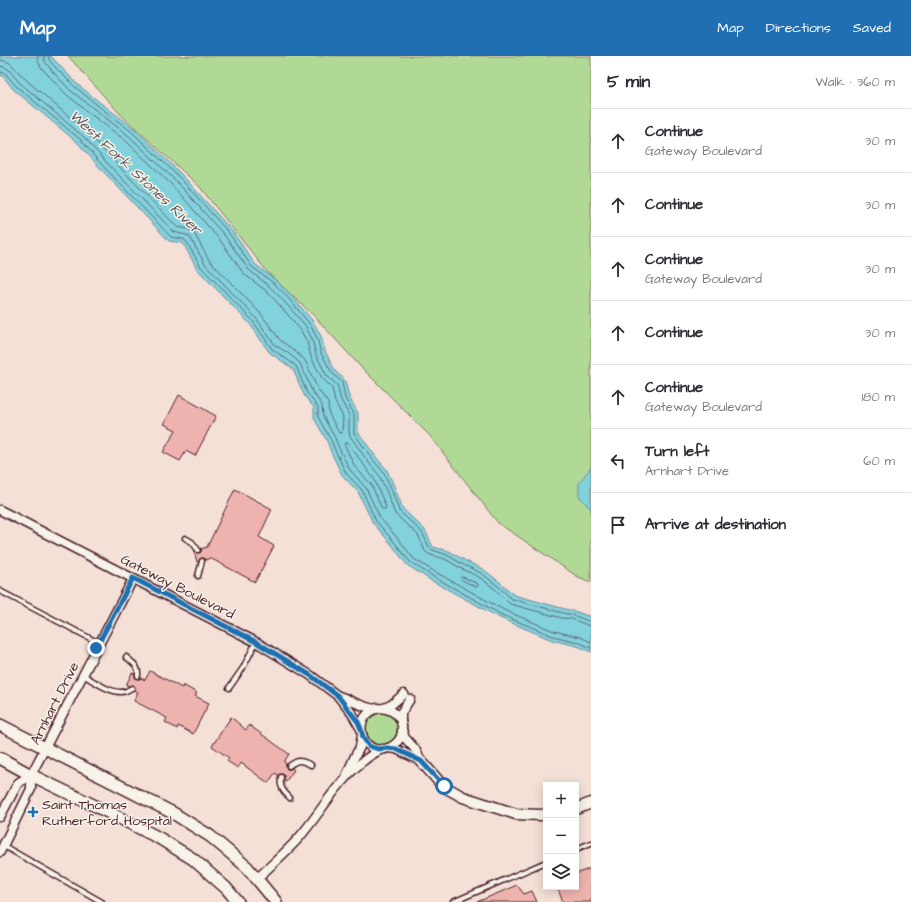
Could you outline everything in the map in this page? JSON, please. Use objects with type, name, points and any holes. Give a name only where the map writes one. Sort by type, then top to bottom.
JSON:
[{"type":"main road","points":[[0,725],[173,813],[210,836],[247,867],[276,902]]},
{"type":"main road","points":[[0,758],[31,775],[159,838],[193,859],[226,888],[238,902]]},
{"type":"street","name":"Gateway Boulevard","points":[[0,510],[256,642],[310,675],[338,696]]},
{"type":"street","name":"Arnhart Drive","points":[[1,847],[31,789],[31,775],[133,578]]},
{"type":"street","points":[[338,696],[371,709],[389,709],[395,713],[398,716],[406,738],[415,749],[421,761],[444,786],[463,797],[516,814],[543,815]]},
{"type":"street","points":[[338,696],[353,715],[369,746],[378,749],[396,749],[421,761]]},
{"type":"street","points":[[257,879],[297,840],[347,775],[372,754],[396,743],[402,734],[401,713],[407,696],[392,705],[370,711],[365,716],[362,721],[360,747],[347,775]]},
{"type":"street","name":"Arnhart Drive","points":[[0,817],[18,783],[31,775]]},
{"type":"street","points":[[579,807],[591,803]]},
{"type":"lane","points":[[185,538],[192,542],[198,550]]},
{"type":"lane","points":[[198,576],[202,561]]},
{"type":"lane","points":[[0,591],[99,643]]},
{"type":"lane","points":[[229,688],[256,642]]},
{"type":"lane","points":[[126,657],[138,670],[138,676]]},
{"type":"lane","points":[[83,675],[109,689],[118,692],[126,692],[132,688]]},
{"type":"lane","points":[[289,766],[294,762],[302,761],[311,765]]},
{"type":"lane","points":[[281,777],[280,782],[283,791],[290,798]]},
{"type":"lane","points":[[579,848],[591,843]]},
{"type":"lane","points":[[1,847],[102,902]]},
{"type":"lane","points":[[453,902],[543,863]]},
{"type":"green space","points":[[68,56],[591,56],[591,582],[578,577],[498,523],[430,436],[358,364],[315,317],[269,274],[199,186],[121,115]]},
{"type":"green space","points":[[379,713],[385,713],[394,717],[398,729],[394,741],[385,745],[379,745],[370,741],[366,732],[366,726],[370,717]]},
{"type":"water","name":"West Fork Stones River","points":[[0,56],[51,56],[76,83],[135,129],[183,176],[232,231],[255,264],[287,291],[312,320],[321,336],[325,351],[335,371],[345,380],[349,397],[358,413],[358,432],[387,470],[403,509],[425,530],[433,547],[449,551],[483,569],[514,595],[591,617],[591,652],[577,646],[552,640],[500,618],[432,581],[407,565],[373,523],[358,492],[342,475],[327,441],[314,418],[314,408],[304,395],[293,369],[269,352],[250,324],[197,269],[183,243],[169,241],[78,143],[13,89],[2,75],[0,77]]},
{"type":"water","points":[[591,467],[591,509],[579,496],[579,483]]},
{"type":"building","points":[[179,395],[216,416],[195,456],[186,451],[180,461],[163,452],[176,430],[164,424]]},
{"type":"building","points":[[235,489],[272,509],[259,537],[274,546],[255,582],[210,558],[205,560],[201,558],[197,562],[194,551],[199,553],[201,552],[201,549],[207,547]]},
{"type":"building","points":[[150,671],[182,688],[183,685],[197,693],[195,696],[209,703],[193,734],[178,726],[177,729],[165,722],[167,718],[134,701],[138,692],[135,690],[133,685],[126,685],[132,673],[135,674],[137,679],[141,678],[145,680]]},
{"type":"building","points":[[231,717],[246,730],[249,725],[289,754],[284,762],[287,769],[292,768],[294,770],[286,781],[284,780],[284,775],[278,775],[275,773],[268,783],[241,763],[238,768],[227,761],[229,758],[212,746]]},
{"type":"building","points":[[591,868],[591,902],[563,902],[558,890],[579,890],[579,873]]},
{"type":"building","points":[[517,885],[524,894],[532,891],[537,902],[477,902]]},
{"type":"place","name":"Saint Thomas Rutherford Hospital","points":[[33,812]]},
{"type":"route","points":[[96,648],[133,578],[256,642],[310,675],[338,696],[358,722],[363,737],[369,746],[378,749],[396,749],[421,761],[444,786]]}]
